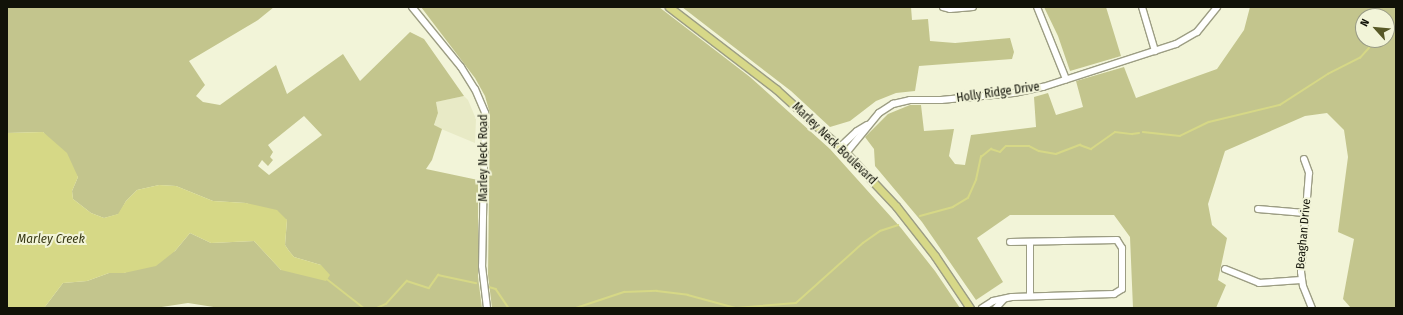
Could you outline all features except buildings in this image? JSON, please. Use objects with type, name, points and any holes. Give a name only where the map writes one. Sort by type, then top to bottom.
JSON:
[{"type":"main road","name":"Marley Neck Boulevard","points":[[669,7],[776,89],[843,150],[896,206],[935,256],[970,308]]},
{"type":"street","name":"Marley Neck Road","points":[[412,7],[461,68],[475,88],[485,113],[487,142],[482,266],[487,308]]},
{"type":"street","points":[[943,7],[950,9],[973,7]]},
{"type":"street","points":[[1037,7],[1066,80]]},
{"type":"street","points":[[1142,7],[1155,51]]},
{"type":"street","name":"Holly Ridge Drive","points":[[843,150],[862,135],[868,125],[885,108],[901,101],[1014,93],[1066,80],[1155,51],[1186,39],[1205,24],[1217,7]]},
{"type":"street","name":"Beaghan Drive","points":[[1304,159],[1309,173],[1301,280],[1312,308]]},
{"type":"street","points":[[1258,209],[1305,213]]},
{"type":"street","points":[[982,308],[993,301],[1030,296],[1114,294],[1120,292],[1123,286],[1122,248],[1117,240],[1010,242]]},
{"type":"street","points":[[1030,242],[1030,296]]},
{"type":"street","points":[[1225,269],[1260,282],[1278,283],[1301,280]]},
{"type":"street","points":[[996,308],[1004,299]]},
{"type":"shaded area","points":[[7,7],[274,7],[258,20],[189,61],[205,85],[196,96],[203,102],[220,105],[276,65],[287,94],[343,54],[360,81],[410,32],[424,39],[464,96],[436,102],[438,113],[434,125],[442,129],[432,160],[426,169],[478,180],[478,277],[482,308],[220,308],[188,303],[155,308],[44,308],[63,283],[87,281],[109,273],[124,273],[175,251],[190,233],[211,243],[254,241],[281,270],[321,265],[294,257],[289,251],[285,245],[287,220],[246,203],[213,201],[176,186],[159,185],[137,190],[126,201],[119,214],[104,218],[91,213],[73,199],[72,191],[78,177],[43,132],[7,133]],"holes":[[[304,116],[322,135],[269,175],[258,166],[262,160],[268,166],[273,160],[270,157],[273,152],[268,145]]]},
{"type":"shaded area","points":[[421,7],[659,7],[750,77],[830,149],[901,228],[935,271],[960,308],[492,308],[488,275],[490,114],[485,96],[475,78]]},
{"type":"shaded area","points":[[682,7],[911,7],[912,20],[928,19],[930,41],[955,43],[1010,38],[1014,52],[1012,59],[919,66],[915,91],[896,93],[876,101],[850,121],[830,127],[791,91]]},
{"type":"shaded area","points":[[1044,7],[1106,7],[1121,56],[1070,71],[1058,36]]},
{"type":"shaded area","points":[[1250,7],[1396,7],[1396,308],[1351,308],[1343,299],[1354,239],[1338,232],[1348,157],[1344,130],[1327,113],[1305,116],[1225,151],[1208,204],[1212,225],[1227,238],[1218,280],[1226,285],[1216,308],[1133,308],[1130,237],[1114,215],[1010,215],[977,238],[1003,282],[976,300],[922,222],[875,166],[874,149],[865,137],[888,114],[910,105],[921,105],[924,131],[954,129],[949,156],[955,164],[965,165],[971,135],[1036,127],[1034,97],[1048,93],[1056,115],[1083,107],[1076,81],[1124,67],[1136,98],[1217,69],[1244,30]]},
{"type":"shaded area","points":[[464,96],[468,100],[476,119],[475,143],[434,126],[438,113],[436,102]]},
{"type":"water","name":"Marley Creek","points":[[43,132],[67,153],[78,177],[72,191],[73,199],[91,213],[104,218],[118,214],[126,201],[137,190],[159,185],[176,186],[213,201],[246,203],[277,210],[287,220],[285,245],[289,251],[294,257],[321,265],[330,275],[326,281],[281,270],[254,241],[211,243],[190,233],[175,251],[156,266],[124,273],[109,273],[87,281],[63,283],[44,308],[7,308],[7,133]]},
{"type":"waterway","points":[[1143,132],[1180,136],[1209,122],[1280,105],[1328,74],[1360,58],[1369,48]]},
{"type":"waterway","points":[[920,216],[953,207],[968,198],[976,180],[981,157],[991,149],[1000,152],[1006,146],[1029,146],[1039,151],[1056,154],[1080,145],[1091,149],[1115,132],[1132,134],[1139,133]]},
{"type":"waterway","points":[[576,308],[624,292],[657,291],[688,295],[736,308],[796,303],[863,243],[880,231],[898,225]]},
{"type":"waterway","points":[[377,308],[386,304],[407,281],[429,288],[438,275],[476,283]]},
{"type":"waterway","points":[[327,279],[364,308]]},
{"type":"waterway","points":[[489,287],[496,289],[509,308]]}]
